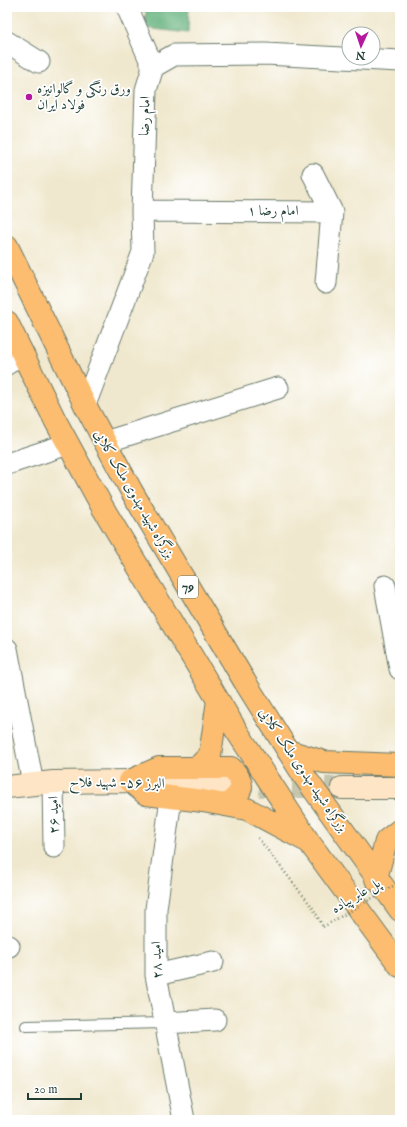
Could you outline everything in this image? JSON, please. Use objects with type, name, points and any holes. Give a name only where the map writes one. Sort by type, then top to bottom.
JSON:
[{"type":"highway","name":"بزرگراه شهید مهدوی ملک کلایی","points":[[7,246],[104,442],[185,581],[288,751],[376,879],[400,910]]},
{"type":"highway","name":"79","points":[[7,322],[14,358],[68,444],[118,533],[218,700],[274,791],[308,842],[400,966]]},
{"type":"highway","points":[[197,768],[210,756],[218,700]]},
{"type":"highway","points":[[288,751],[324,762],[400,765]]},
{"type":"highway","points":[[159,768],[197,768],[231,768],[240,776],[241,789],[239,796],[226,795],[171,798],[146,794],[130,781],[159,768]]},
{"type":"highway","points":[[226,795],[247,810],[308,842]]},
{"type":"highway","points":[[376,879],[386,841],[400,830]]},
{"type":"street","points":[[127,7],[153,67],[174,55],[265,54],[400,61]]},
{"type":"street","points":[[7,42],[39,62]]},
{"type":"street","name":"امام رضا","points":[[85,405],[143,252],[142,211],[146,90],[153,67]]},
{"type":"street","points":[[313,174],[332,212],[326,283]]},
{"type":"street","name":"امام رضا ۱","points":[[142,211],[332,212]]},
{"type":"street","points":[[104,442],[278,388]]},
{"type":"street","points":[[7,464],[68,444]]},
{"type":"street","points":[[385,586],[400,669]]},
{"type":"street","name":"امید ۲۶","points":[[7,649],[43,783],[54,847]]},
{"type":"street","name":"البرز ۵۶- شهید فلاح","points":[[7,787],[43,783],[130,781],[226,795]]},
{"type":"street","points":[[342,788],[400,788]]},
{"type":"street","name":"امید ۲۸","points":[[171,798],[156,910],[156,974],[184,1120]]},
{"type":"street","points":[[156,974],[213,962]]},
{"type":"street","points":[[165,1023],[215,1020]]},
{"type":"lane","points":[[26,1026],[165,1023]]},
{"type":"path","name":"پل عابر پیاده","points":[[247,810],[259,839],[313,908],[323,927],[400,882]]},
{"type":"green space","points":[[146,7],[189,7],[188,33],[145,28]]},
{"type":"tunnel","points":[[226,785],[342,788]]},
{"type":"place","name":"ورق رنگی و گالوانیزه فولاد ایران","points":[[29,97]]}]
